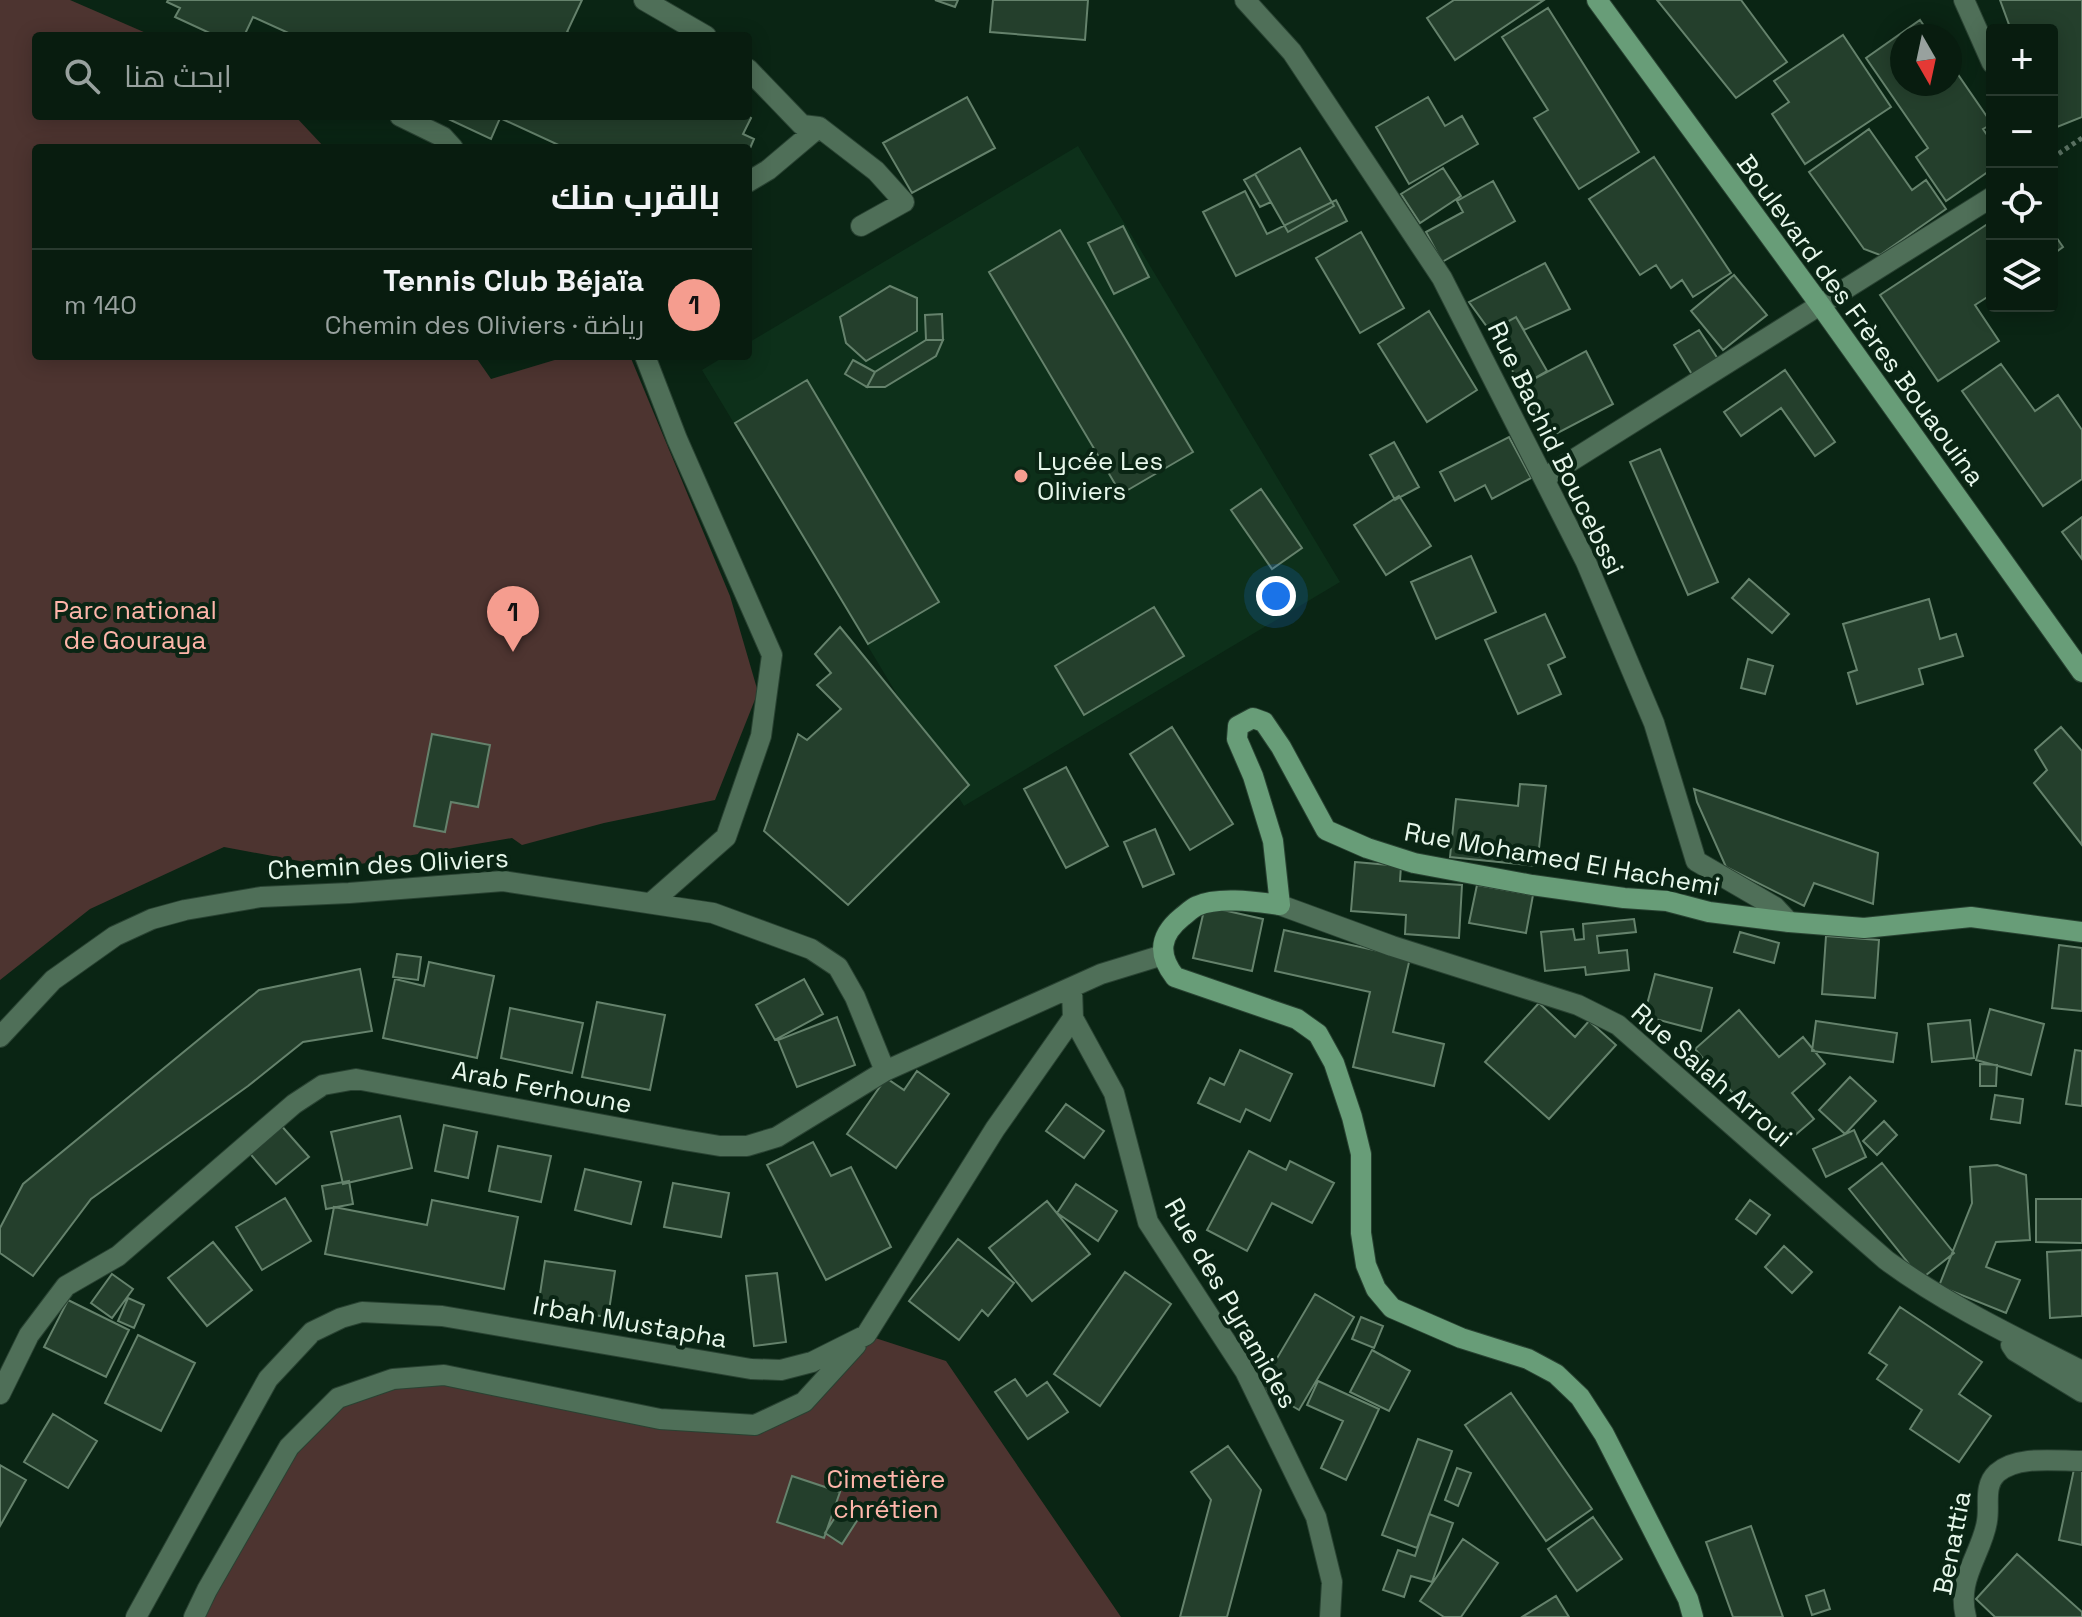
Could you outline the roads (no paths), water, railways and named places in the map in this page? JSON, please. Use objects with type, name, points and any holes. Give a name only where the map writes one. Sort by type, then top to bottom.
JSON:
[{"type":"main road","name":"Boulevard des Frères Bouaouina","points":[[1597,0],[1821,306],[2082,672]]},
{"type":"main road","name":"Rue Mohamed El Hachemi","points":[[1280,905],[1273,841],[1253,776],[1237,739],[1238,726],[1253,718],[1264,722],[1281,747],[1326,830],[1367,848],[1414,863],[1467,874],[1624,898],[1667,901],[1709,912],[1789,922],[1864,928],[1971,917],[2082,932]]},
{"type":"main road","name":"Rue Salah Arroui","points":[[1165,961],[1162,942],[1169,928],[1196,906],[1244,901],[1280,905]]},
{"type":"main road","points":[[1165,961],[1175,977],[1297,1019],[1318,1034],[1334,1063],[1361,1154],[1361,1233],[1366,1265],[1376,1289],[1392,1308],[1461,1338],[1528,1359],[1556,1374],[1580,1397],[1604,1434],[1688,1599],[1693,1617]]},
{"type":"street","points":[[644,0],[699,32]]},
{"type":"street","name":"Rue Bachid Boucebssi","points":[[1245,0],[1292,52],[1442,278],[1586,562],[1654,723],[1696,861],[1775,907],[1789,922]]},
{"type":"street","points":[[1964,0],[1986,50]]},
{"type":"street","points":[[752,73],[802,125],[819,127],[876,171],[904,202],[861,226]]},
{"type":"street","points":[[408,120],[443,137],[449,144]]},
{"type":"street","points":[[752,180],[819,127]]},
{"type":"street","points":[[1544,478],[1986,201]]},
{"type":"street","points":[[647,360],[677,439],[772,655],[761,736],[726,837],[652,902]]},
{"type":"street","name":"Chemin des Oliviers","points":[[0,1037],[53,980],[115,936],[152,919],[261,897],[503,881],[713,913],[811,949],[838,967],[855,997],[885,1071]]},
{"type":"street","name":"Rue Salah Arroui","points":[[1280,905],[1392,946],[1578,1005],[1618,1025],[1886,1260],[1921,1286],[2082,1371]]},
{"type":"street","name":"Arab Ferhoune","points":[[0,1394],[29,1335],[66,1286],[118,1256],[294,1104],[323,1085],[356,1079],[684,1140],[720,1146],[747,1146],[777,1137],[885,1071],[1101,974],[1165,961]]},
{"type":"street","points":[[194,1617],[289,1447],[338,1398],[393,1379],[444,1375],[660,1419],[755,1425],[804,1402],[866,1335],[995,1129],[1073,1018],[1072,989]]},
{"type":"street","name":"Rue des Pyramides","points":[[1073,1018],[1114,1093],[1148,1222],[1245,1371],[1316,1517],[1332,1582],[1330,1617]]},
{"type":"street","name":"Irbah Mustapha","points":[[136,1617],[268,1379],[312,1332],[341,1318],[362,1312],[442,1316],[751,1369],[781,1370],[812,1362],[866,1335]]},
{"type":"street","points":[[2000,1329],[2015,1351],[2082,1392]]},
{"type":"street","name":"Benattia","points":[[1966,1617],[1963,1605],[1965,1583],[1985,1528],[1987,1494],[1994,1475],[2008,1466],[2036,1461],[2082,1461]]},
{"type":"place","name":"Lycée Les Oliviers","points":[[1021,476]]},
{"type":"place","name":"Tennis Club Béjaïa","points":[[513,652]]},
{"type":"park label","name":"Parc national de Gouraya","points":[[135,625]]},
{"type":"park label","name":"Cimetière chrétien","points":[[886,1494]]}]
